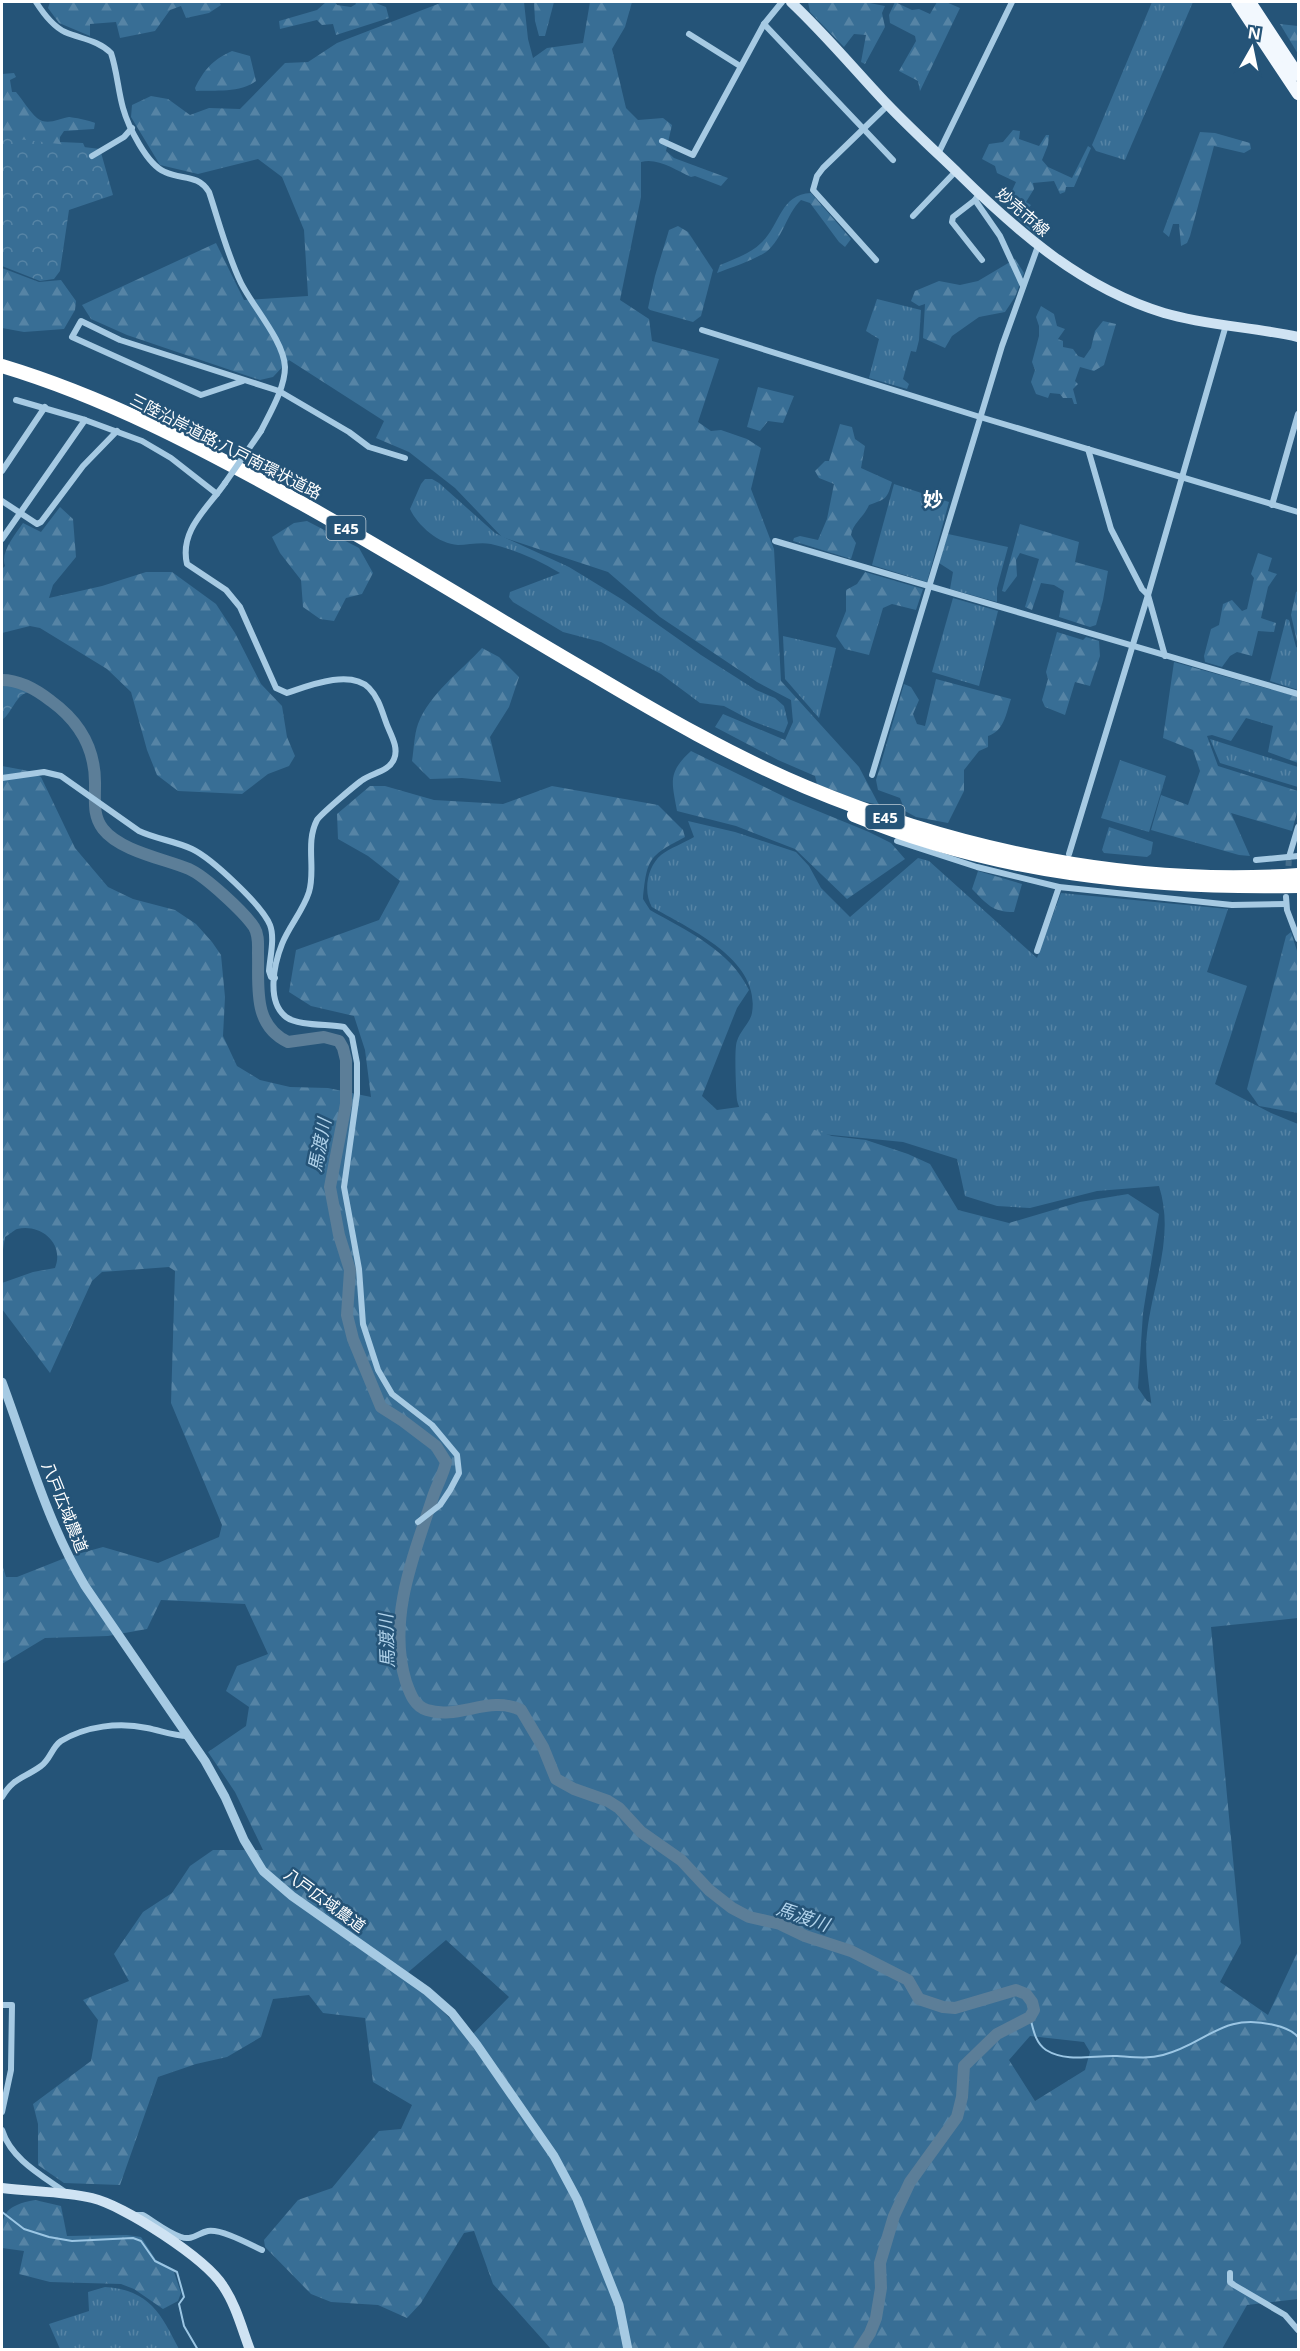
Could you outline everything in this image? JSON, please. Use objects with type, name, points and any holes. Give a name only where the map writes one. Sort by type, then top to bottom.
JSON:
[{"type":"highway","points":[[1237,2],[1299,94]]},
{"type":"highway","points":[[1250,2],[1299,75]]},
{"type":"highway","name":"三陸沿岸道路;八戸南環状道路","points":[[2,366],[106,403],[200,447],[344,527],[674,722],[804,786],[887,818],[954,837],[1022,853],[1110,869],[1206,876],[1299,874]]},
{"type":"highway","name":"三陸沿岸道路;八戸南環状道路","points":[[674,722],[701,741],[803,794],[876,824],[949,847],[1007,862],[1082,876],[1222,887],[1299,886]]},
{"type":"main road","name":"妙売市線","points":[[791,2],[820,30],[888,105],[956,171],[977,197],[1066,267],[1123,297],[1164,313],[1299,337]]},
{"type":"main road","points":[[2,2188],[95,2199],[133,2215],[198,2260],[214,2275],[234,2307],[250,2349]]},
{"type":"street","points":[[36,2],[52,23],[63,31],[84,37],[105,47],[111,53],[123,107],[147,155],[158,168],[165,172],[195,178],[205,185],[240,280],[279,346],[285,361],[279,391],[261,431],[189,532],[185,545],[187,564],[234,597],[276,688],[287,693],[330,680],[341,679],[363,683],[377,699],[396,750],[388,768],[362,780],[318,819],[311,844],[312,877],[309,892],[282,943],[275,978],[275,999],[287,1018],[300,1022],[344,1027],[352,1037],[357,1063],[357,1094],[347,1155],[344,1196],[353,1230],[359,1269],[363,1324],[378,1370],[392,1394],[432,1425],[458,1455],[459,1473],[450,1490],[440,1505],[418,1522]]},
{"type":"street","points":[[663,141],[693,155],[764,24],[782,2]]},
{"type":"street","points":[[938,154],[1012,2]]},
{"type":"street","points":[[764,24],[894,160]]},
{"type":"street","points":[[689,34],[740,66]]},
{"type":"street","points":[[876,260],[813,190],[817,176],[823,168],[888,105]]},
{"type":"street","points":[[92,156],[124,137],[132,128]]},
{"type":"street","points":[[913,216],[956,171]]},
{"type":"street","points":[[982,260],[951,222],[953,217],[977,197],[1000,236],[1023,286]]},
{"type":"street","points":[[872,775],[1002,346],[1038,246]]},
{"type":"street","points":[[243,381],[201,395],[72,337],[81,321],[120,340],[279,391],[369,447],[405,458]]},
{"type":"street","points":[[1069,854],[1148,595],[1226,325]]},
{"type":"street","points":[[702,330],[980,417],[1299,512]]},
{"type":"street","points":[[16,400],[45,407],[142,441],[171,458],[217,494]]},
{"type":"street","points":[[2,471],[45,407]]},
{"type":"street","points":[[1272,505],[1299,414]]},
{"type":"street","points":[[2,540],[84,420]]},
{"type":"street","points":[[2,501],[37,524],[83,466],[117,431]]},
{"type":"street","points":[[1088,449],[1111,529],[1142,589],[1148,595],[1165,656]]},
{"type":"street","points":[[775,541],[1299,694]]},
{"type":"street","points":[[2,778],[44,772],[54,773],[139,831],[151,837],[184,845],[203,855],[238,886],[268,921],[271,932],[269,971],[271,977],[275,978]]},
{"type":"street","points":[[1289,857],[1299,827]]},
{"type":"street","points":[[897,841],[977,867],[1059,887],[1232,904],[1286,900],[1297,927],[1299,939]]},
{"type":"street","points":[[1256,860],[1299,856]]},
{"type":"street","points":[[1036,951],[1059,887]]},
{"type":"street","name":"八戸広域農道","points":[[2,1382],[52,1522],[70,1562],[215,1777],[243,1840],[263,1870],[300,1902],[427,1991],[452,2013],[477,2045],[554,2156],[577,2199],[619,2305],[628,2349]]},
{"type":"street","points":[[2,1797],[14,1781],[47,1761],[57,1744],[98,1727],[107,1725],[145,1728],[164,1734],[188,1736]]},
{"type":"street","points":[[2,2005],[12,2005],[12,2056],[2,2112]]},
{"type":"street","points":[[2,2130],[4,2139],[20,2159],[68,2194]]},
{"type":"street","points":[[133,2215],[143,2215],[180,2237],[190,2238],[213,2231],[262,2250]]},
{"type":"street","points":[[1230,2273],[1230,2282],[1285,2315],[1299,2330]]},
{"type":"green space","points":[[50,2],[219,2],[221,5],[209,13],[186,18],[181,6],[170,10],[155,31],[120,38],[116,22],[90,24],[90,36],[59,23],[48,8]]},
{"type":"green space","points":[[326,2],[351,7],[356,4],[355,2],[373,2],[386,7],[389,18],[336,35],[333,24],[322,25],[317,20],[280,29],[279,21],[317,10]]},
{"type":"green space","points":[[443,2],[524,2],[528,39],[533,58],[547,48],[583,43],[590,2],[632,2],[625,27],[612,49],[626,108],[638,120],[663,118],[672,125],[666,151],[674,158],[728,178],[721,186],[695,176],[691,177],[660,163],[641,162],[641,197],[620,300],[649,319],[652,341],[719,359],[698,422],[711,431],[721,430],[747,439],[761,448],[751,489],[774,549],[781,681],[859,767],[879,805],[858,800],[817,784],[815,776],[778,760],[715,727],[723,714],[785,740],[793,722],[791,700],[757,682],[660,617],[608,572],[502,537],[455,488],[409,452],[376,438],[384,421],[289,360],[273,377],[260,380],[127,335],[91,319],[82,305],[216,243],[244,300],[308,296],[304,230],[282,177],[258,159],[198,174],[160,165],[131,117],[132,105],[151,96],[168,99],[190,115],[209,108],[240,109],[285,63],[308,62],[337,43]]},
{"type":"green space","points":[[534,2],[554,2],[545,36],[539,36]]},
{"type":"green space","points":[[808,2],[864,2],[885,6],[882,13],[885,27],[865,64],[861,62],[866,35],[854,34],[844,47],[810,12]]},
{"type":"green space","points":[[895,2],[912,10],[919,9],[930,14],[937,2],[946,2],[960,8],[920,91],[918,81],[899,71],[916,41],[915,36],[890,23],[889,15]]},
{"type":"green space","points":[[1152,2],[1193,2],[1125,160],[1096,151],[1092,145]]},
{"type":"green space","points":[[1280,24],[1298,26],[1298,54]]},
{"type":"green space","points":[[232,51],[250,56],[256,81],[235,89],[196,91],[198,82],[209,66]]},
{"type":"green space","points":[[14,73],[16,77],[10,80],[12,92],[16,92],[37,118],[49,122],[69,117],[95,123],[94,129],[64,131],[60,137],[60,142],[83,143],[87,152],[2,141],[2,74]]},
{"type":"green space","points":[[1013,130],[1020,131],[1019,139],[1039,146],[1046,135],[1049,135],[1042,160],[1048,167],[1072,178],[1088,146],[1091,148],[1074,187],[1066,187],[1065,192],[1060,194],[1054,181],[1033,183],[1034,189],[1026,202],[1031,205],[1024,213],[1039,229],[1042,236],[1038,238],[1005,206],[1016,182],[997,173],[995,166],[982,159],[989,144],[1003,142]]},
{"type":"green space","points":[[1200,132],[1215,133],[1250,143],[1251,149],[1244,153],[1214,146],[1190,236],[1187,243],[1181,246],[1179,224],[1173,224],[1169,237],[1163,232]]},
{"type":"green space","points":[[2,137],[100,149],[113,195],[69,210],[60,271],[54,279],[40,281],[2,266]]},
{"type":"green space","points":[[811,193],[851,239],[845,247],[810,203],[801,200],[772,247],[748,261],[717,273],[720,265],[757,247],[793,199]]},
{"type":"green space","points":[[678,226],[688,232],[713,270],[701,316],[693,322],[648,308],[669,230]]},
{"type":"green space","points":[[1015,259],[1024,273],[1015,297],[1005,312],[979,317],[952,336],[945,348],[923,338],[925,304],[919,306],[911,301],[915,291],[939,281],[960,285],[978,281]]},
{"type":"green space","points":[[2,268],[39,282],[61,280],[76,301],[75,310],[64,329],[24,332],[2,328]]},
{"type":"green space","points":[[877,299],[921,310],[916,352],[911,351],[903,379],[909,384],[907,389],[869,378],[879,339],[866,331]]},
{"type":"green space","points":[[1041,306],[1054,314],[1057,326],[1065,329],[1058,339],[1063,341],[1063,347],[1073,349],[1078,356],[1084,358],[1091,348],[1095,331],[1103,321],[1116,324],[1104,365],[1094,371],[1080,367],[1075,381],[1078,384],[1073,389],[1077,404],[1074,404],[1072,398],[1063,398],[1060,394],[1050,393],[1048,398],[1036,394],[1031,382],[1035,370],[1032,362],[1039,336],[1036,317]]},
{"type":"green space","points":[[758,387],[794,396],[783,423],[768,421],[760,431],[747,427]]},
{"type":"green space","points":[[840,424],[852,427],[855,439],[865,446],[861,468],[892,482],[885,498],[869,505],[854,527],[851,535],[856,543],[851,559],[793,541],[794,538],[800,536],[818,540],[827,519],[834,484],[819,478],[815,471],[825,461],[829,461]]},
{"type":"green space","points":[[425,479],[432,479],[439,483],[495,533],[569,567],[623,600],[701,655],[756,690],[775,698],[784,706],[788,723],[784,733],[752,721],[724,706],[700,703],[661,674],[601,642],[563,632],[513,602],[509,597],[510,592],[560,573],[527,556],[500,546],[487,543],[458,545],[437,538],[418,522],[410,509]]},
{"type":"green space","points":[[894,484],[949,502],[927,582],[872,565]]},
{"type":"green space","points":[[60,507],[73,519],[76,557],[53,585],[49,598],[102,586],[146,572],[172,572],[216,604],[235,633],[261,684],[282,706],[287,737],[295,756],[289,766],[268,774],[242,794],[178,791],[157,775],[147,750],[131,692],[107,669],[40,628],[30,626],[2,633],[2,569],[5,566],[6,549],[23,523],[41,532]]},
{"type":"green space","points":[[307,521],[359,548],[373,573],[362,594],[346,598],[334,621],[320,619],[303,607],[301,580],[280,553],[272,537],[294,523]]},
{"type":"green space","points":[[1020,524],[1079,542],[1075,562],[1108,571],[1096,625],[1090,627],[1059,617],[1064,591],[1054,585],[1041,583],[1032,610],[1025,607],[1039,559],[1020,553],[1016,560],[1017,576],[1005,592],[1002,591]]},
{"type":"green space","points":[[948,534],[1008,547],[997,588],[997,602],[950,589],[953,572],[939,563]]},
{"type":"green space","points":[[1258,553],[1272,558],[1268,571],[1277,574],[1268,587],[1261,618],[1276,623],[1274,632],[1258,631],[1252,656],[1237,652],[1230,656],[1222,667],[1205,662],[1204,656],[1211,629],[1219,625],[1223,604],[1232,600],[1242,611],[1247,609],[1254,578],[1251,574]]},
{"type":"green space","points":[[865,572],[923,589],[916,610],[892,604],[883,608],[869,655],[845,649],[836,636],[846,611],[846,590],[857,584]]},
{"type":"green space","points":[[1298,591],[1298,646],[1291,615]]},
{"type":"green space","points":[[953,598],[998,611],[979,686],[932,672]]},
{"type":"green space","points":[[1286,619],[1289,620],[1298,648],[1298,690],[1270,681]]},
{"type":"green space","points":[[1057,632],[1083,640],[1086,637],[1099,641],[1100,656],[1090,686],[1075,682],[1065,715],[1045,707],[1042,700],[1048,679],[1046,672]]},
{"type":"green space","points":[[783,636],[836,648],[819,718],[785,679]]},
{"type":"green space","points":[[482,648],[499,657],[519,677],[509,707],[490,737],[501,782],[462,778],[430,779],[412,761],[418,724],[430,702],[446,683]]},
{"type":"green space","points":[[1174,662],[1298,697],[1298,763],[1268,752],[1273,726],[1246,718],[1231,741],[1212,735],[1207,736],[1218,766],[1298,791],[1298,809],[1292,831],[1231,813],[1250,856],[1239,855],[1151,830],[1161,795],[1188,805],[1200,771],[1193,750],[1163,738]]},
{"type":"green space","points":[[936,679],[1011,699],[1001,726],[988,736],[988,747],[979,751],[964,770],[964,791],[948,823],[916,817],[905,811],[900,798],[878,790],[876,780],[904,684],[911,687],[919,700],[913,714],[917,724],[925,726]]},
{"type":"green space","points":[[2,684],[12,685],[28,692],[20,697],[2,720]]},
{"type":"green space","points":[[1210,739],[1298,767],[1298,787],[1220,763]]},
{"type":"green space","points":[[691,751],[791,800],[891,843],[905,859],[847,899],[795,849],[736,826],[677,811],[673,778],[678,766]]},
{"type":"green space","points":[[1120,760],[1166,776],[1149,832],[1101,818]]},
{"type":"green space","points":[[2,766],[29,771],[41,777],[75,848],[108,887],[133,899],[175,910],[196,924],[212,942],[221,955],[225,997],[223,1036],[237,1066],[260,1080],[290,1087],[328,1088],[371,1097],[365,1050],[354,1016],[311,1006],[289,992],[296,950],[379,920],[400,881],[368,856],[338,839],[337,814],[370,786],[385,786],[434,800],[503,804],[552,786],[658,805],[683,830],[685,837],[664,849],[652,860],[646,875],[643,899],[650,910],[693,934],[719,953],[741,976],[749,990],[737,1008],[702,1096],[717,1110],[746,1106],[832,1136],[866,1140],[908,1154],[930,1164],[958,1210],[1009,1223],[1080,1202],[1128,1194],[1159,1214],[1143,1313],[1138,1388],[1147,1401],[1188,1421],[1298,1418],[1298,1618],[1211,1627],[1241,1943],[1220,1982],[1268,2015],[1298,1951],[1298,2299],[1247,2305],[1222,2349],[551,2349],[493,2284],[474,2231],[464,2233],[421,2303],[407,2318],[378,2305],[331,2302],[311,2294],[265,2247],[264,2240],[298,2200],[332,2188],[379,2131],[401,2129],[412,2105],[373,2082],[365,2018],[323,2013],[309,1995],[273,1999],[261,2037],[227,2057],[196,2064],[158,2077],[120,2185],[64,2183],[38,2165],[38,2124],[33,2104],[91,2061],[98,2020],[83,2000],[129,1981],[114,1954],[143,1912],[172,1893],[190,1866],[213,1850],[263,1850],[235,1792],[208,1752],[246,1726],[249,1707],[226,1691],[237,1666],[268,1654],[245,1604],[161,1600],[147,1629],[108,1636],[45,1638],[2,1664],[2,1564],[6,1577],[17,1577],[70,1556],[103,1547],[158,1563],[219,1537],[222,1525],[171,1403],[175,1271],[169,1267],[102,1272],[92,1281],[50,1373],[2,1309],[2,1283],[33,1272],[55,1268],[57,1251],[53,1243],[42,1232],[26,1228],[17,1229],[5,1237],[2,1256]],"holes":[[[446,1940],[509,1997],[469,2038],[406,1974]],[[1030,2036],[1084,2042],[1090,2052],[1085,2070],[1035,2101],[1009,2060]]]},
{"type":"green space","points":[[688,821],[735,832],[796,852],[809,866],[821,888],[850,917],[918,858],[929,861],[1037,958],[1061,893],[1228,909],[1207,972],[1247,986],[1215,1084],[1271,1113],[1298,1124],[1298,1419],[1167,1425],[1153,1416],[1146,1343],[1164,1241],[1165,1223],[1159,1186],[1097,1191],[1030,1208],[997,1206],[965,1196],[957,1159],[903,1142],[811,1133],[744,1117],[737,1100],[735,1060],[737,1041],[752,1013],[752,994],[745,977],[734,962],[719,948],[652,907],[649,901],[647,887],[652,866],[665,852],[694,837]]},
{"type":"green space","points":[[1109,827],[1153,842],[1151,854],[1147,857],[1104,853],[1102,850]]},
{"type":"green space","points":[[978,871],[1022,884],[1014,912],[995,909],[972,889]]},
{"type":"green space","points":[[1291,932],[1298,954],[1298,1113],[1259,1106],[1247,1089],[1286,936]]},
{"type":"green space","points":[[35,2200],[61,2206],[67,2236],[127,2235],[141,2237],[156,2260],[173,2269],[181,2293],[178,2301],[163,2309],[134,2289],[121,2284],[50,2282],[19,2274],[24,2251],[2,2248],[3,2221],[9,2210],[15,2206]]},
{"type":"green space","points":[[105,2287],[133,2293],[152,2306],[160,2315],[179,2349],[60,2349],[49,2324],[89,2311],[88,2292]]},
{"type":"waterway","name":"馬渡川","points":[[2,680],[28,686],[40,693],[61,709],[78,727],[93,760],[95,809],[103,829],[111,837],[131,849],[196,873],[224,895],[249,920],[256,930],[258,943],[260,1004],[268,1026],[276,1035],[288,1042],[324,1037],[339,1041],[343,1048],[346,1060],[346,1104],[330,1187],[339,1235],[350,1270],[347,1315],[353,1339],[381,1407],[436,1446],[446,1462],[410,1567],[401,1613],[399,1636],[401,1659],[406,1682],[416,1702],[427,1710],[439,1712],[498,1705],[521,1710],[543,1747],[556,1779],[619,1808],[641,1832],[681,1860],[709,1890],[732,1908],[749,1917],[780,1924],[805,1936],[851,1951],[908,1980],[919,1999],[943,2007],[955,2008],[1016,1990],[1026,1994],[1032,2002],[1034,2010],[1030,2017],[997,2034],[964,2066],[962,2097],[957,2117],[910,2182],[894,2216],[880,2263],[881,2288],[876,2318],[859,2350]]},
{"type":"waterway","points":[[1030,2017],[1035,2035],[1042,2047],[1054,2054],[1081,2058],[1157,2056],[1178,2050],[1215,2031],[1240,2023],[1256,2022],[1277,2026],[1298,2037]]},
{"type":"waterway","points":[[2,2212],[24,2229],[49,2237],[72,2241],[133,2238],[141,2241],[155,2261],[177,2272],[184,2297],[179,2304],[184,2326],[198,2350]]},
{"type":"tunnel","points":[[1288,875],[1289,857]]},
{"type":"district","name":"妙","points":[[933,499]]}]
